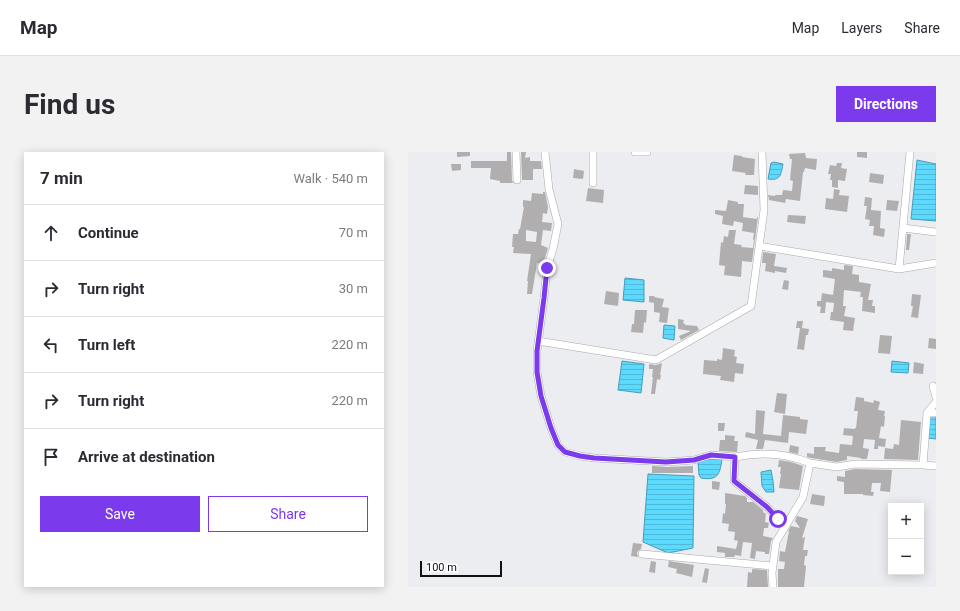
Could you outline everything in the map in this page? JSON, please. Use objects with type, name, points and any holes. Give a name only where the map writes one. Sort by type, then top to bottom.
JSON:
[{"type":"street","points":[[516,152],[517,180]]},
{"type":"street","points":[[545,152],[549,189],[558,224],[554,249],[547,268],[538,340],[537,372],[541,396],[551,428],[558,445],[565,452],[594,458],[666,462],[694,460],[711,455],[735,457],[751,454],[776,454],[836,467],[855,464],[936,466]]},
{"type":"street","points":[[593,152],[593,183]]},
{"type":"street","points":[[635,152],[647,152]]},
{"type":"street","points":[[538,340],[656,360],[751,306],[764,210],[762,152]]},
{"type":"street","points":[[899,269],[910,152]]},
{"type":"street","points":[[903,228],[936,232]]},
{"type":"street","points":[[759,246],[899,269],[936,263]]},
{"type":"street","points":[[933,386],[936,397]]},
{"type":"street","points":[[923,465],[927,413],[936,402]]},
{"type":"street","points":[[927,413],[936,413]]},
{"type":"street","points":[[735,457],[734,481],[767,507],[786,525]]},
{"type":"street","points":[[773,587],[773,566],[776,542],[802,497],[810,462]]},
{"type":"street","points":[[642,554],[773,566]]},
{"type":"water","points":[[917,160],[936,164],[936,221],[911,219]]},
{"type":"water","points":[[774,162],[783,164],[781,174],[776,179],[768,179],[771,163]]},
{"type":"water","points":[[625,278],[644,280],[644,302],[623,300]]},
{"type":"water","points":[[664,325],[675,326],[674,340],[663,338]]},
{"type":"water","points":[[622,361],[644,364],[641,393],[618,390]]},
{"type":"water","points":[[892,361],[909,363],[908,373],[891,372]]},
{"type":"water","points":[[929,416],[936,416],[936,439],[928,438]]},
{"type":"water","points":[[717,457],[722,459],[717,475],[707,479],[701,478],[699,475],[698,462]]},
{"type":"water","points":[[771,470],[774,492],[766,492],[762,486],[761,472]]},
{"type":"water","points":[[648,474],[694,476],[693,548],[668,553],[643,542]]},
{"type":"building","points":[[457,152],[470,152],[470,156],[457,157]]},
{"type":"building","points":[[507,152],[511,152],[513,183],[500,183],[500,181],[490,179],[491,168],[471,168],[471,161],[507,161]]},
{"type":"building","points":[[521,152],[526,152],[525,158],[530,157],[530,161],[541,161],[542,169],[533,169],[533,180],[522,180]]},
{"type":"building","points":[[857,152],[867,152],[867,158],[857,157]]},
{"type":"building","points":[[805,153],[806,158],[817,159],[816,170],[805,168],[803,172],[800,201],[786,199],[785,203],[769,200],[768,195],[782,195],[783,190],[792,191],[793,181],[790,180],[792,159],[790,159],[789,154]]},
{"type":"building","points":[[734,155],[755,159],[754,175],[745,175],[746,173],[732,171]]},
{"type":"building","points":[[837,163],[842,163],[841,168],[847,169],[845,181],[838,180],[838,188],[832,187],[832,180],[830,180],[831,174],[828,174],[830,165],[836,166]]},
{"type":"building","points":[[451,164],[461,164],[461,170],[452,171]]},
{"type":"building","points":[[574,169],[584,171],[583,179],[573,178]]},
{"type":"building","points":[[870,173],[884,175],[883,184],[869,182]]},
{"type":"building","points":[[745,185],[758,186],[758,195],[744,194]]},
{"type":"building","points":[[588,188],[604,190],[603,203],[586,201]]},
{"type":"building","points":[[834,189],[840,190],[839,195],[849,196],[847,212],[825,209],[826,198],[833,199]]},
{"type":"building","points":[[543,192],[545,192],[548,207],[547,214],[543,213],[542,222],[552,223],[551,231],[543,230],[541,245],[548,248],[543,264],[537,263],[532,294],[527,294],[527,281],[531,254],[513,253],[513,234],[518,234],[520,229],[524,207],[523,200],[531,201],[532,193],[543,194]],"holes":[[[526,230],[537,232],[536,242],[526,241]]]},
{"type":"building","points":[[865,197],[872,198],[871,210],[881,211],[880,228],[885,229],[884,237],[873,235],[874,226],[869,226],[870,220],[865,219],[867,206],[864,206]]},
{"type":"building","points":[[728,200],[738,202],[738,204],[744,204],[743,217],[757,219],[758,217],[752,262],[742,261],[741,277],[724,275],[725,266],[719,265],[721,242],[723,243],[724,236],[728,237],[729,230],[736,230],[734,244],[742,245],[741,247],[753,248],[754,233],[742,231],[743,223],[734,221],[733,226],[722,224],[723,216],[715,214],[715,210],[726,211]]},
{"type":"building","points":[[887,200],[899,201],[897,211],[886,210]]},
{"type":"building","points":[[788,215],[806,216],[805,224],[787,222]]},
{"type":"building","points":[[907,234],[911,234],[909,250],[906,250]]},
{"type":"building","points":[[763,252],[776,254],[774,266],[787,268],[786,273],[765,271],[766,263],[762,263]]},
{"type":"building","points":[[844,265],[853,266],[852,274],[859,275],[859,282],[871,284],[868,300],[873,300],[872,306],[875,306],[875,313],[862,311],[863,297],[860,297],[861,292],[844,290],[843,306],[846,306],[844,316],[855,318],[853,331],[843,330],[844,322],[830,320],[834,303],[826,302],[825,313],[820,313],[821,307],[817,306],[817,301],[821,301],[822,293],[833,295],[835,279],[823,277],[823,270],[832,271],[832,268],[844,270]]},
{"type":"building","points":[[784,280],[789,281],[788,290],[782,289]]},
{"type":"building","points":[[606,291],[619,293],[618,306],[604,304]]},
{"type":"building","points":[[912,294],[921,295],[918,318],[911,317],[913,306],[911,306]]},
{"type":"building","points":[[649,296],[664,299],[662,307],[669,308],[667,323],[659,322],[660,313],[654,312],[654,303],[649,302]]},
{"type":"building","points":[[635,310],[647,310],[646,323],[644,322],[643,333],[631,332],[632,324],[634,324]]},
{"type":"building","points":[[678,319],[684,320],[683,323],[685,325],[697,326],[699,330],[681,340],[679,336],[691,331],[678,329]]},
{"type":"building","points":[[797,321],[803,321],[802,328],[809,329],[808,335],[806,335],[804,350],[797,349],[800,328],[796,328]]},
{"type":"building","points":[[880,335],[892,336],[890,354],[878,353]]},
{"type":"building","points":[[929,338],[936,339],[936,349],[928,348]]},
{"type":"building","points":[[723,348],[735,350],[734,356],[737,357],[736,363],[744,364],[743,374],[735,373],[734,382],[720,380],[721,376],[703,374],[704,360],[722,360]]},
{"type":"building","points":[[914,362],[924,364],[923,374],[913,373]]},
{"type":"building","points":[[662,363],[660,380],[657,379],[655,394],[651,394],[653,369],[649,369],[649,364],[656,365]]},
{"type":"building","points":[[777,393],[787,394],[785,414],[774,412]]},
{"type":"building","points":[[856,397],[864,398],[864,401],[873,403],[874,400],[880,402],[878,410],[885,411],[885,416],[884,427],[881,426],[879,438],[886,439],[885,447],[878,446],[878,449],[874,449],[875,440],[864,439],[863,448],[869,449],[867,459],[847,456],[847,460],[837,462],[807,457],[807,453],[814,454],[814,447],[826,447],[825,451],[839,453],[840,444],[852,445],[853,436],[843,435],[844,428],[856,428],[858,411],[854,411]]},
{"type":"building","points":[[756,410],[765,411],[763,434],[781,436],[783,415],[800,417],[800,419],[808,420],[806,434],[789,432],[788,443],[765,440],[763,449],[756,449],[758,440],[745,437],[746,432],[755,434]]},
{"type":"building","points":[[901,420],[921,422],[918,460],[884,459],[885,448],[893,449],[894,444],[899,445]]},
{"type":"building","points":[[718,423],[725,423],[724,431],[718,431]]},
{"type":"building","points":[[725,435],[735,436],[734,441],[738,441],[737,452],[719,451],[720,440],[725,440]]},
{"type":"building","points":[[790,445],[799,447],[798,454],[789,452]]},
{"type":"building","points":[[779,460],[803,466],[799,490],[779,488],[781,467],[778,467]]},
{"type":"building","points":[[652,466],[693,466],[693,473],[652,473]]},
{"type":"building","points":[[855,469],[892,470],[890,492],[880,491],[881,483],[872,483],[871,492],[874,492],[873,496],[863,494],[844,494],[844,482],[837,481],[837,476],[845,477],[845,471]]},
{"type":"building","points":[[712,481],[720,482],[719,490],[712,489]]},
{"type":"building","points":[[725,493],[745,496],[747,498],[747,502],[753,502],[766,514],[765,522],[769,523],[768,528],[764,528],[763,536],[773,538],[771,541],[769,554],[756,551],[755,559],[750,558],[752,543],[743,542],[741,556],[735,555],[734,557],[725,557],[725,553],[717,552],[717,546],[736,549],[738,541],[734,540],[735,532],[728,531],[729,524],[722,523],[726,504]]},
{"type":"building","points":[[812,494],[825,496],[824,506],[810,504]]},
{"type":"building","points":[[797,516],[808,519],[802,538],[805,537],[803,550],[808,550],[807,556],[805,556],[804,565],[806,566],[804,587],[778,587],[778,569],[784,569],[785,562],[779,561],[780,551],[785,552],[788,531],[791,526],[800,528],[795,521]]},
{"type":"building","points":[[633,543],[642,544],[641,549],[637,553],[638,557],[631,556]]},
{"type":"building","points":[[651,561],[656,562],[655,573],[649,572]]},
{"type":"building","points":[[669,561],[694,565],[692,577],[676,573],[677,569],[668,567]]},
{"type":"building","points":[[705,568],[709,569],[707,583],[702,582]]},
{"type":"building","points":[[752,569],[767,570],[768,587],[747,587],[748,572],[752,573]]},
{"type":"route","points":[[547,268],[537,351],[537,372],[541,396],[558,445],[565,452],[580,456],[635,461],[666,462],[694,460],[711,455],[735,457],[734,481],[767,507],[778,519]]}]
